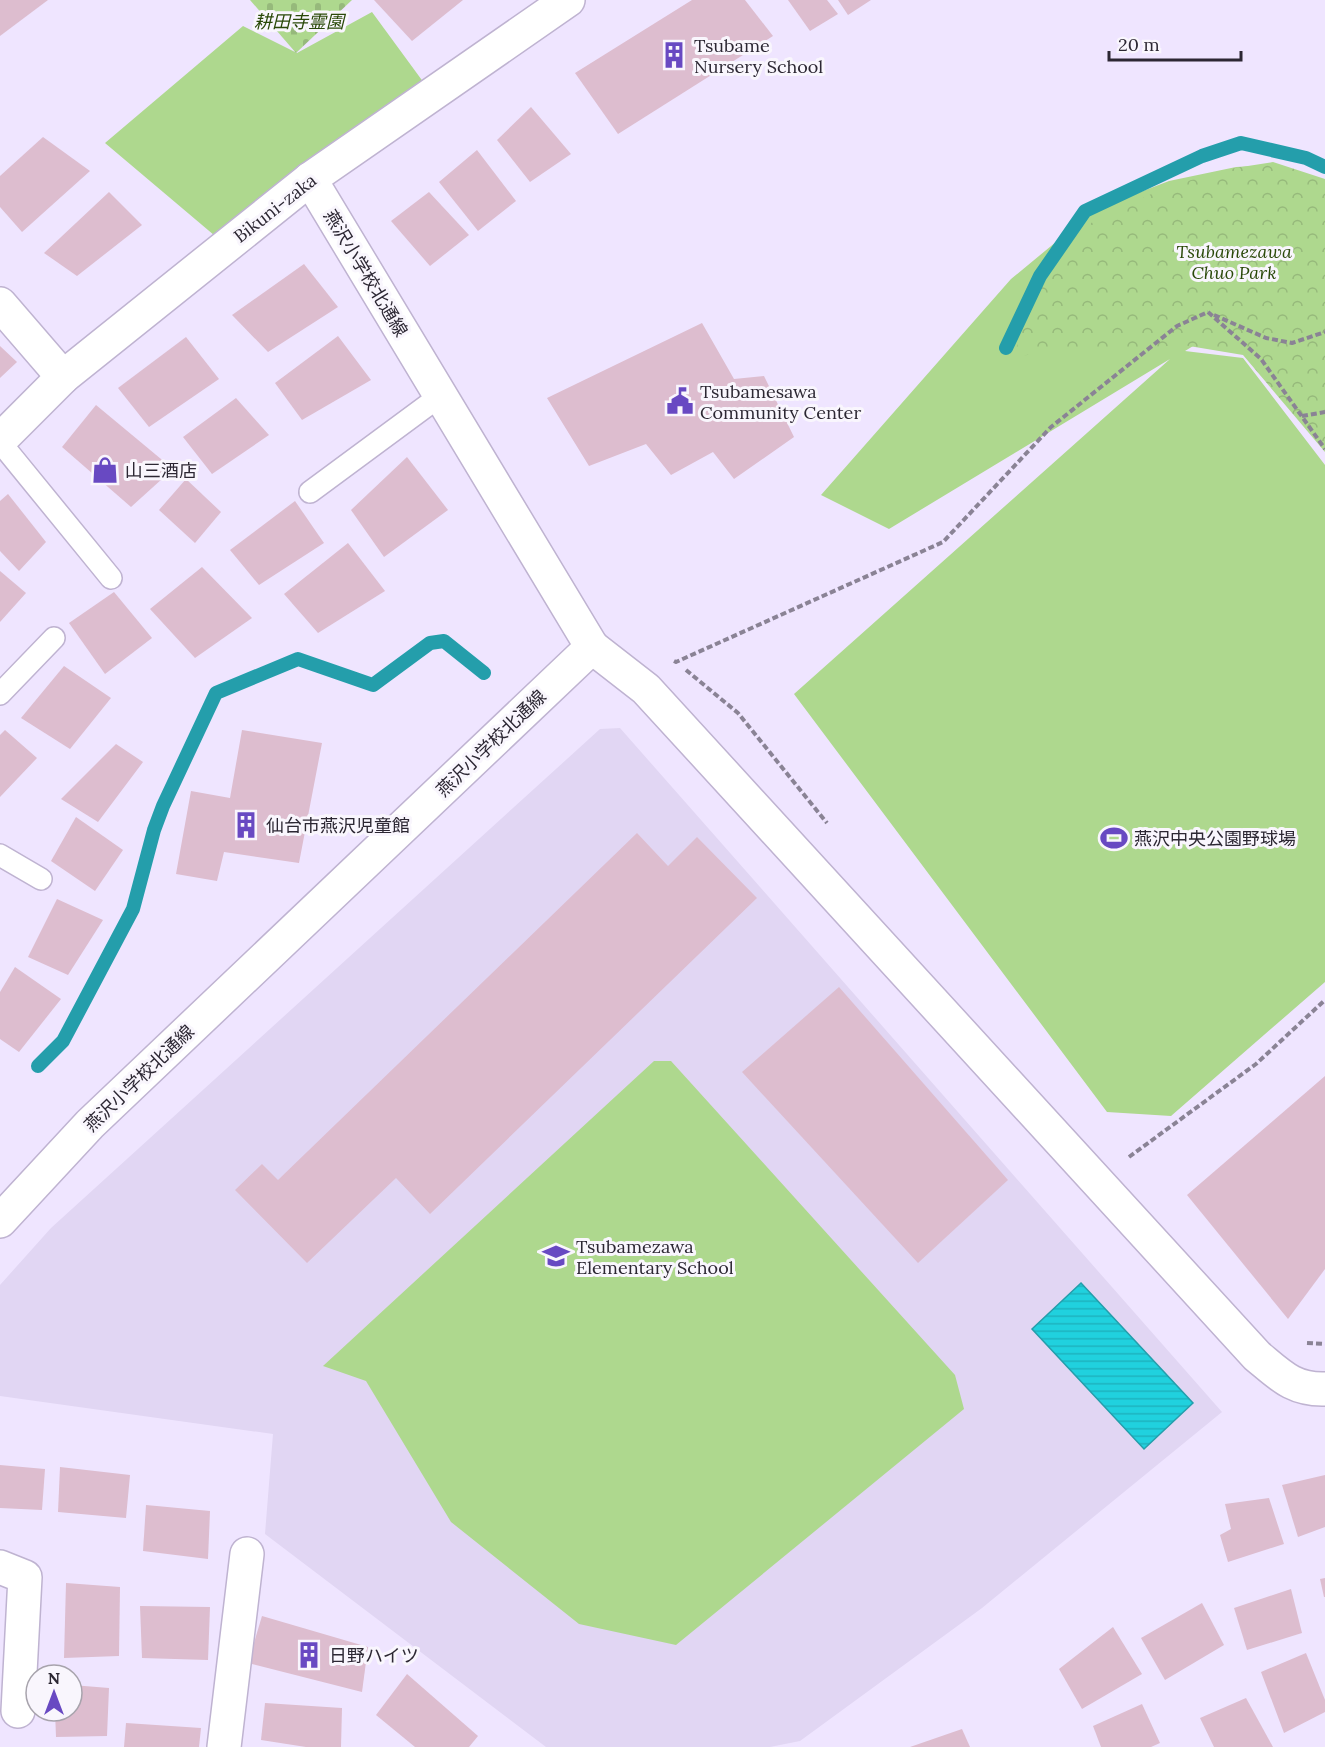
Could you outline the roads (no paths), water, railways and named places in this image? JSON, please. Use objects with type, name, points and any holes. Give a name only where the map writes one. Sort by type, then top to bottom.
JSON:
[{"type":"street","name":"Bikuni-zaka","points":[[0,441],[63,377],[310,179],[568,0]]},
{"type":"street","name":"燕沢小学校北通線","points":[[0,1221],[90,1124],[592,647],[310,179]]},
{"type":"street","points":[[0,304],[63,377]]},
{"type":"street","points":[[592,647],[646,689],[1257,1356],[1288,1382],[1310,1389],[1325,1389]]},
{"type":"street","points":[[224,1747],[247,1554]]},
{"type":"street","points":[[0,1567],[25,1577],[18,1711]]},
{"type":"lane","points":[[310,492],[440,396]]},
{"type":"lane","points":[[0,441],[111,578]]},
{"type":"lane","points":[[0,694],[54,638]]},
{"type":"lane","points":[[0,855],[41,879]]},
{"type":"water","points":[[1081,1283],[1193,1403],[1144,1449],[1032,1329]]},
{"type":"waterway","points":[[1006,348],[1040,276],[1085,211],[1202,156],[1241,143],[1306,158],[1325,167]]},
{"type":"waterway","points":[[38,1066],[63,1041],[133,909],[154,830],[163,806],[216,693],[298,659],[373,685],[430,643],[444,641],[484,673]]},
{"type":"place","name":"Tsubame Nursery School","points":[[674,55]]},
{"type":"place","name":"Tsubamesawa Community Center","points":[[680,401]]},
{"type":"place","name":"山三酒店","points":[[105,470]]},
{"type":"place","name":"仙台市燕沢児童館","points":[[246,825]]},
{"type":"place","name":"燕沢中央公園野球場","points":[[1114,838]]},
{"type":"place","name":"Tsubamezawa Elementary School","points":[[556,1256]]},
{"type":"place","name":"日野ハイツ","points":[[309,1655]]},
{"type":"park label","name":"耕田寺霊園","points":[[299,21]]},
{"type":"park label","name":"Tsubamezawa Chuo Park","points":[[1234,261]]}]
